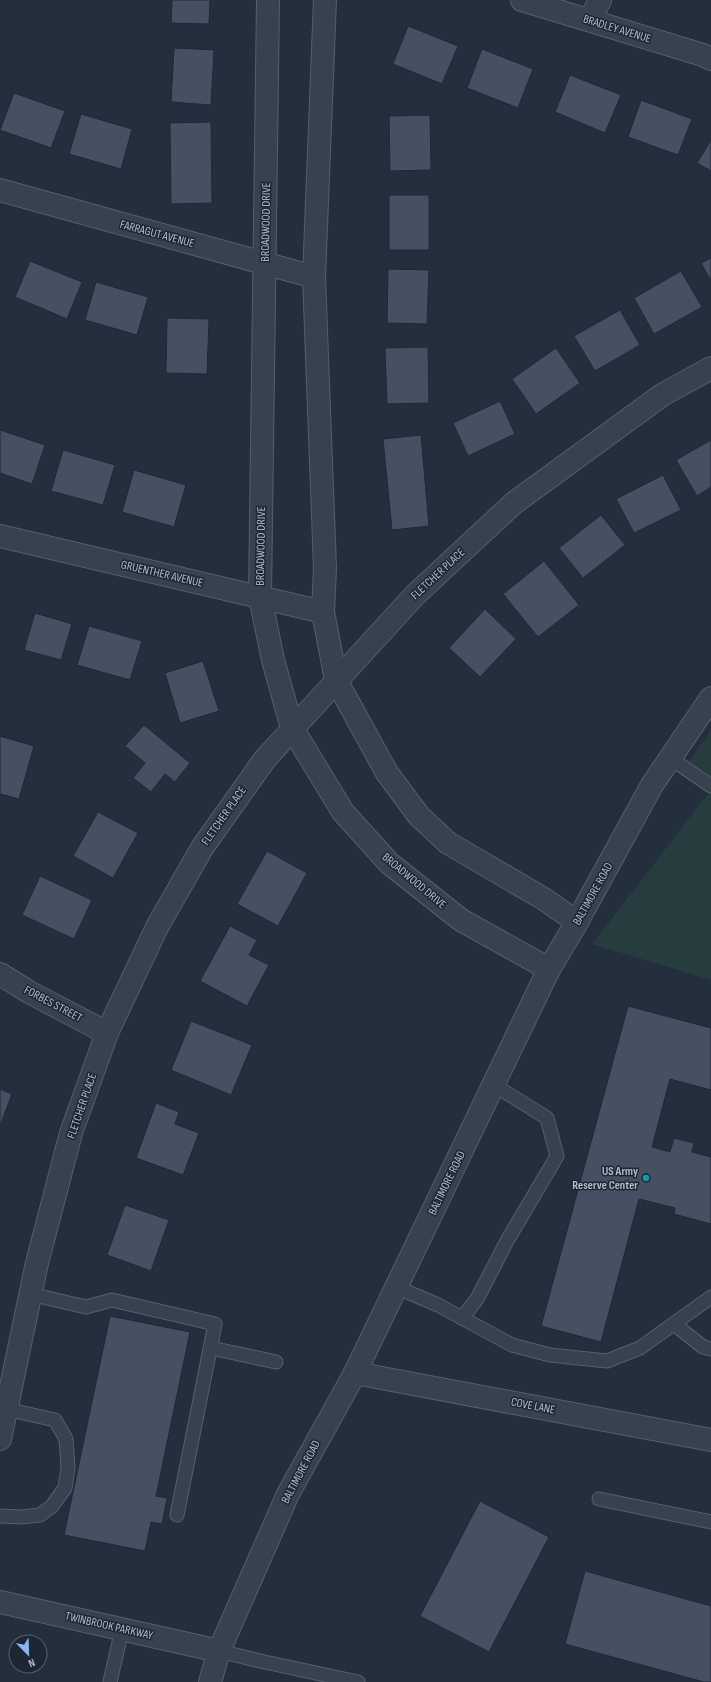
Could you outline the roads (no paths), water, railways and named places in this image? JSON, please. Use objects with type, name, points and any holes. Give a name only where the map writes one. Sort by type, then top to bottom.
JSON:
[{"type":"street","name":"BROADWOOD DRIVE","points":[[268,0],[260,597],[273,660],[292,728],[343,812],[390,863],[461,920],[549,969]]},
{"type":"street","points":[[325,0],[314,277],[325,568],[323,612],[336,680],[387,773],[419,816],[448,843],[544,899],[577,922]]},
{"type":"street","name":"BRADLEY AVENUE","points":[[522,0],[711,59]]},
{"type":"street","points":[[590,20],[600,0]]},
{"type":"street","name":"FARRAGUT AVENUE","points":[[0,190],[314,277]]},
{"type":"street","name":"FLETCHER PLACE","points":[[0,1439],[37,1263],[71,1133],[107,1033],[157,927],[202,848],[265,759],[415,595],[514,502],[662,395],[711,368]]},
{"type":"street","name":"GRUENTHER AVENUE","points":[[0,536],[323,612]]},
{"type":"street","name":"BALTIMORE ROAD","points":[[210,1682],[219,1651],[288,1494],[355,1372],[549,969],[577,922],[652,785],[711,698]]},
{"type":"street","name":"FORBES STREET","points":[[0,974],[29,992],[107,1033]]},
{"type":"street","name":"COVE LANE","points":[[355,1372],[711,1440]]},
{"type":"street","name":"TWINBROOK PARKWAY","points":[[0,1602],[219,1651]]},
{"type":"lane","points":[[670,758],[711,786]]},
{"type":"lane","points":[[462,1318],[477,1299],[507,1241],[557,1156],[547,1118],[494,1085]]},
{"type":"lane","points":[[396,1287],[438,1305],[512,1345],[550,1355],[607,1361],[640,1348],[711,1297]]},
{"type":"lane","points":[[30,1294],[86,1307],[112,1300],[215,1324],[177,1515]]},
{"type":"lane","points":[[674,1324],[702,1347],[711,1349]]},
{"type":"lane","points":[[211,1348],[276,1362]]},
{"type":"lane","points":[[0,1516],[21,1517],[40,1515],[52,1506],[66,1488],[68,1468],[66,1439],[54,1420],[6,1409]]},
{"type":"lane","points":[[599,1499],[711,1522]]},
{"type":"lane","points":[[110,1682],[122,1629]]},
{"type":"lane","points":[[219,1651],[260,1662],[358,1682]]},
{"type":"place","name":"US Army Reserve Center","points":[[646,1178]]}]
